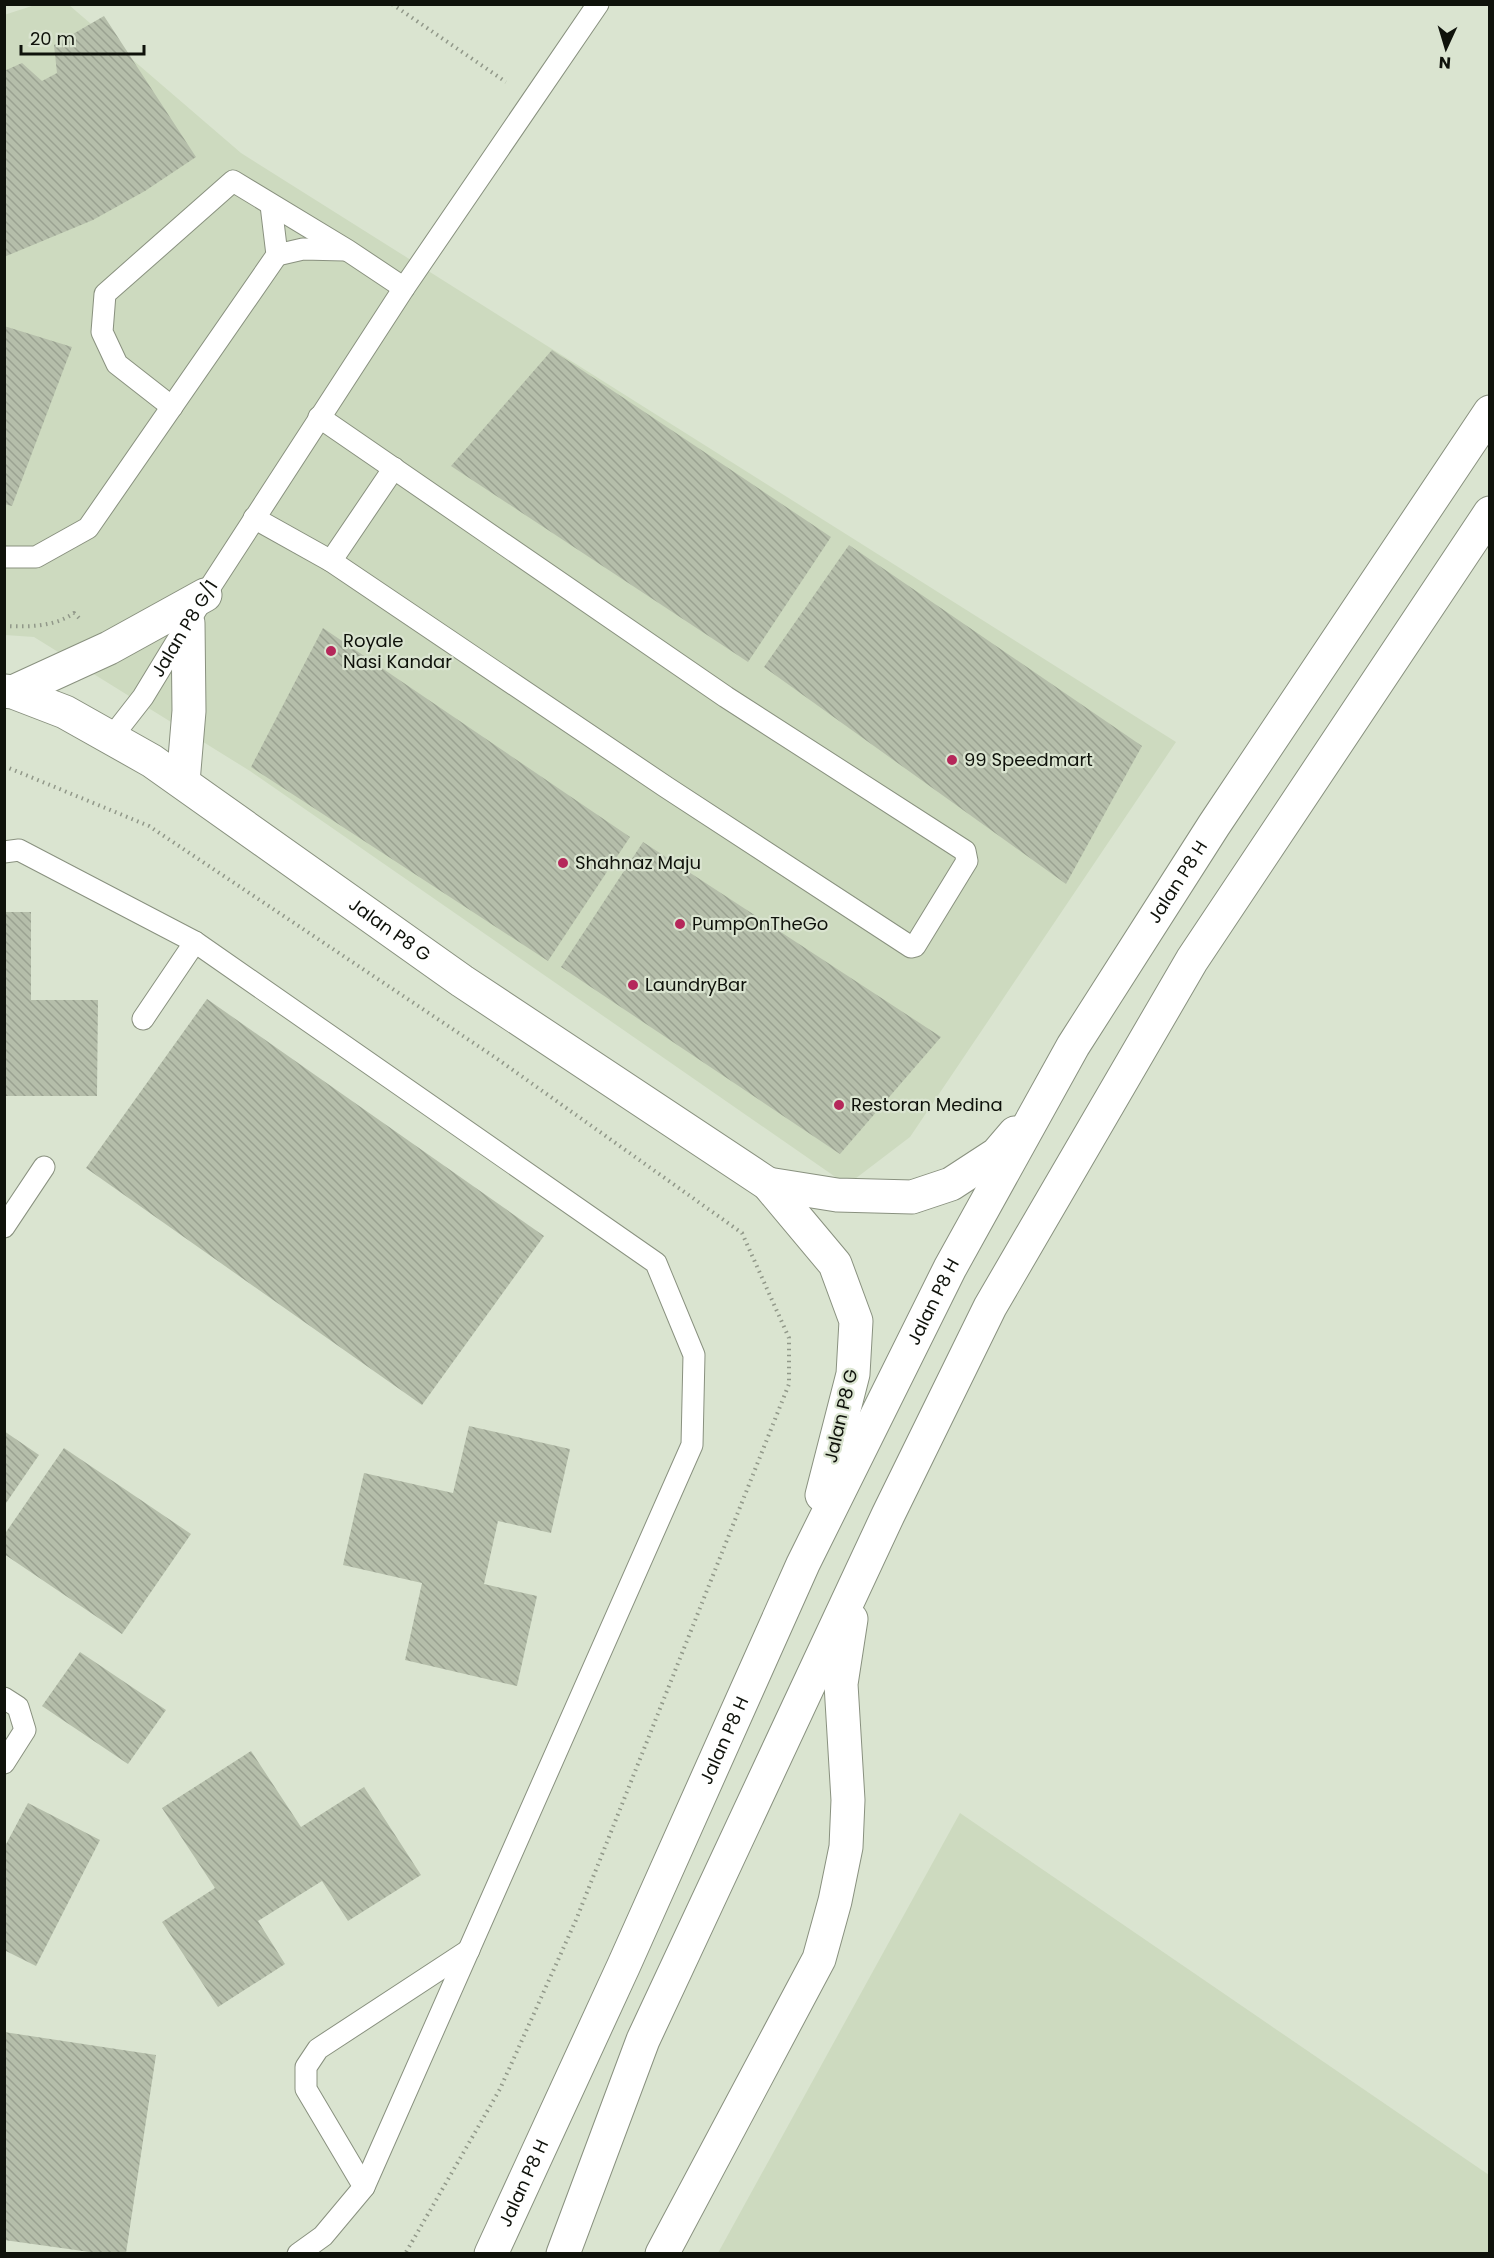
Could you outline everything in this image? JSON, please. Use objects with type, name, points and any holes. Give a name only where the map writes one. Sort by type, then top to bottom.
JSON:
[{"type":"street","name":"Jalan P8 H","points":[[491,2253],[624,1965],[803,1564],[950,1268],[1073,1046],[1214,825],[1490,412]]},
{"type":"street","points":[[563,2253],[643,2040],[857,1582],[990,1308],[1192,960],[1490,513]]},
{"type":"street","points":[[9,691],[109,648],[205,595]]},
{"type":"street","points":[[183,782],[189,711],[188,623]]},
{"type":"street","name":"Jalan P8 G","points":[[9,691],[65,712],[152,761],[462,981],[768,1184],[835,1264],[856,1321],[853,1374],[803,1564]]},
{"type":"street","name":"Jalan P8 G","points":[[768,1184],[837,1195],[912,1197],[951,1184],[997,1154],[1044,1099]]},
{"type":"street","points":[[662,2253],[819,1959],[846,1847],[847,1755],[841,1684],[857,1582]]},
{"type":"lane","name":"Jalan P8 G/1","points":[[111,738],[143,697],[254,518],[404,288],[598,4]]},
{"type":"lane","points":[[172,407],[117,364],[102,332],[105,294],[233,181],[347,250],[404,288]]},
{"type":"lane","points":[[271,205],[278,255]]},
{"type":"lane","points":[[4,557],[36,557],[88,528],[278,255],[303,249],[347,250]]},
{"type":"lane","points":[[254,518],[330,561],[666,787],[911,947],[915,946],[967,861],[965,851],[726,697],[320,417]]},
{"type":"lane","points":[[330,561],[394,468]]},
{"type":"lane","points":[[4,852],[19,850],[195,942],[656,1263],[694,1355],[692,1445],[364,2187],[323,2236],[298,2253]]},
{"type":"lane","points":[[143,1019],[195,942]]},
{"type":"lane","points":[[4,1227],[44,1167]]},
{"type":"lane","points":[[4,1698],[18,1707],[25,1730],[4,1763]]},
{"type":"lane","points":[[364,2187],[306,2089],[306,2067],[318,2049],[469,1950]]},
{"type":"path","points":[[392,4],[533,101]]},
{"type":"path","points":[[4,766],[149,826],[496,1058],[742,1233],[789,1338],[789,1384],[576,1920],[500,2089],[405,2253]]},
{"type":"shaded area","points":[[35,5],[69,5],[241,153],[1176,742],[910,1137],[847,1185],[250,771],[34,637],[5,635],[4,15]]},
{"type":"shaded area","points":[[960,1813],[1489,2175],[1489,2253],[718,2253]]},
{"type":"building","points":[[104,16],[196,157],[145,191],[93,220],[4,257],[4,71],[22,63],[42,81],[57,73],[54,45]]},
{"type":"building","points":[[4,326],[72,347],[12,506],[4,504]]},
{"type":"building","points":[[552,350],[831,537],[748,662],[451,466]]},
{"type":"building","points":[[849,545],[1142,746],[1066,884],[764,667]]},
{"type":"building","points":[[323,628],[630,837],[548,961],[251,767]]},
{"type":"building","points":[[643,842],[941,1037],[840,1154],[561,967]]},
{"type":"building","points":[[4,912],[31,912],[31,1000],[98,1000],[97,1096],[4,1096]]},
{"type":"building","points":[[207,999],[544,1236],[422,1405],[86,1168]]},
{"type":"building","points":[[469,1426],[570,1449],[551,1533],[498,1521],[484,1584],[537,1596],[517,1686],[405,1660],[422,1583],[343,1565],[364,1473],[453,1493]]},
{"type":"building","points":[[4,1431],[39,1455],[4,1506]]},
{"type":"building","points":[[64,1448],[191,1534],[122,1634],[4,1554],[4,1535]]},
{"type":"building","points":[[80,1652],[166,1710],[128,1764],[42,1706]]},
{"type":"building","points":[[251,1751],[301,1827],[364,1787],[421,1875],[348,1921],[322,1881],[258,1921],[285,1964],[218,2007],[162,1922],[215,1888],[162,1808]]},
{"type":"building","points":[[28,1803],[100,1840],[36,1966],[4,1950],[4,1848]]},
{"type":"building","points":[[4,2032],[156,2055],[126,2253],[97,2253],[4,2240]]},
{"type":"place","name":"Royale Nasi Kandar","points":[[331,651]]},
{"type":"place","name":"99 Speedmart","points":[[952,760]]},
{"type":"place","name":"Shahnaz Maju","points":[[563,863]]},
{"type":"place","name":"PumpOnTheGo","points":[[680,924]]},
{"type":"place","name":"LaundryBar","points":[[633,985]]},
{"type":"place","name":"Restoran Medina","points":[[839,1105]]}]
